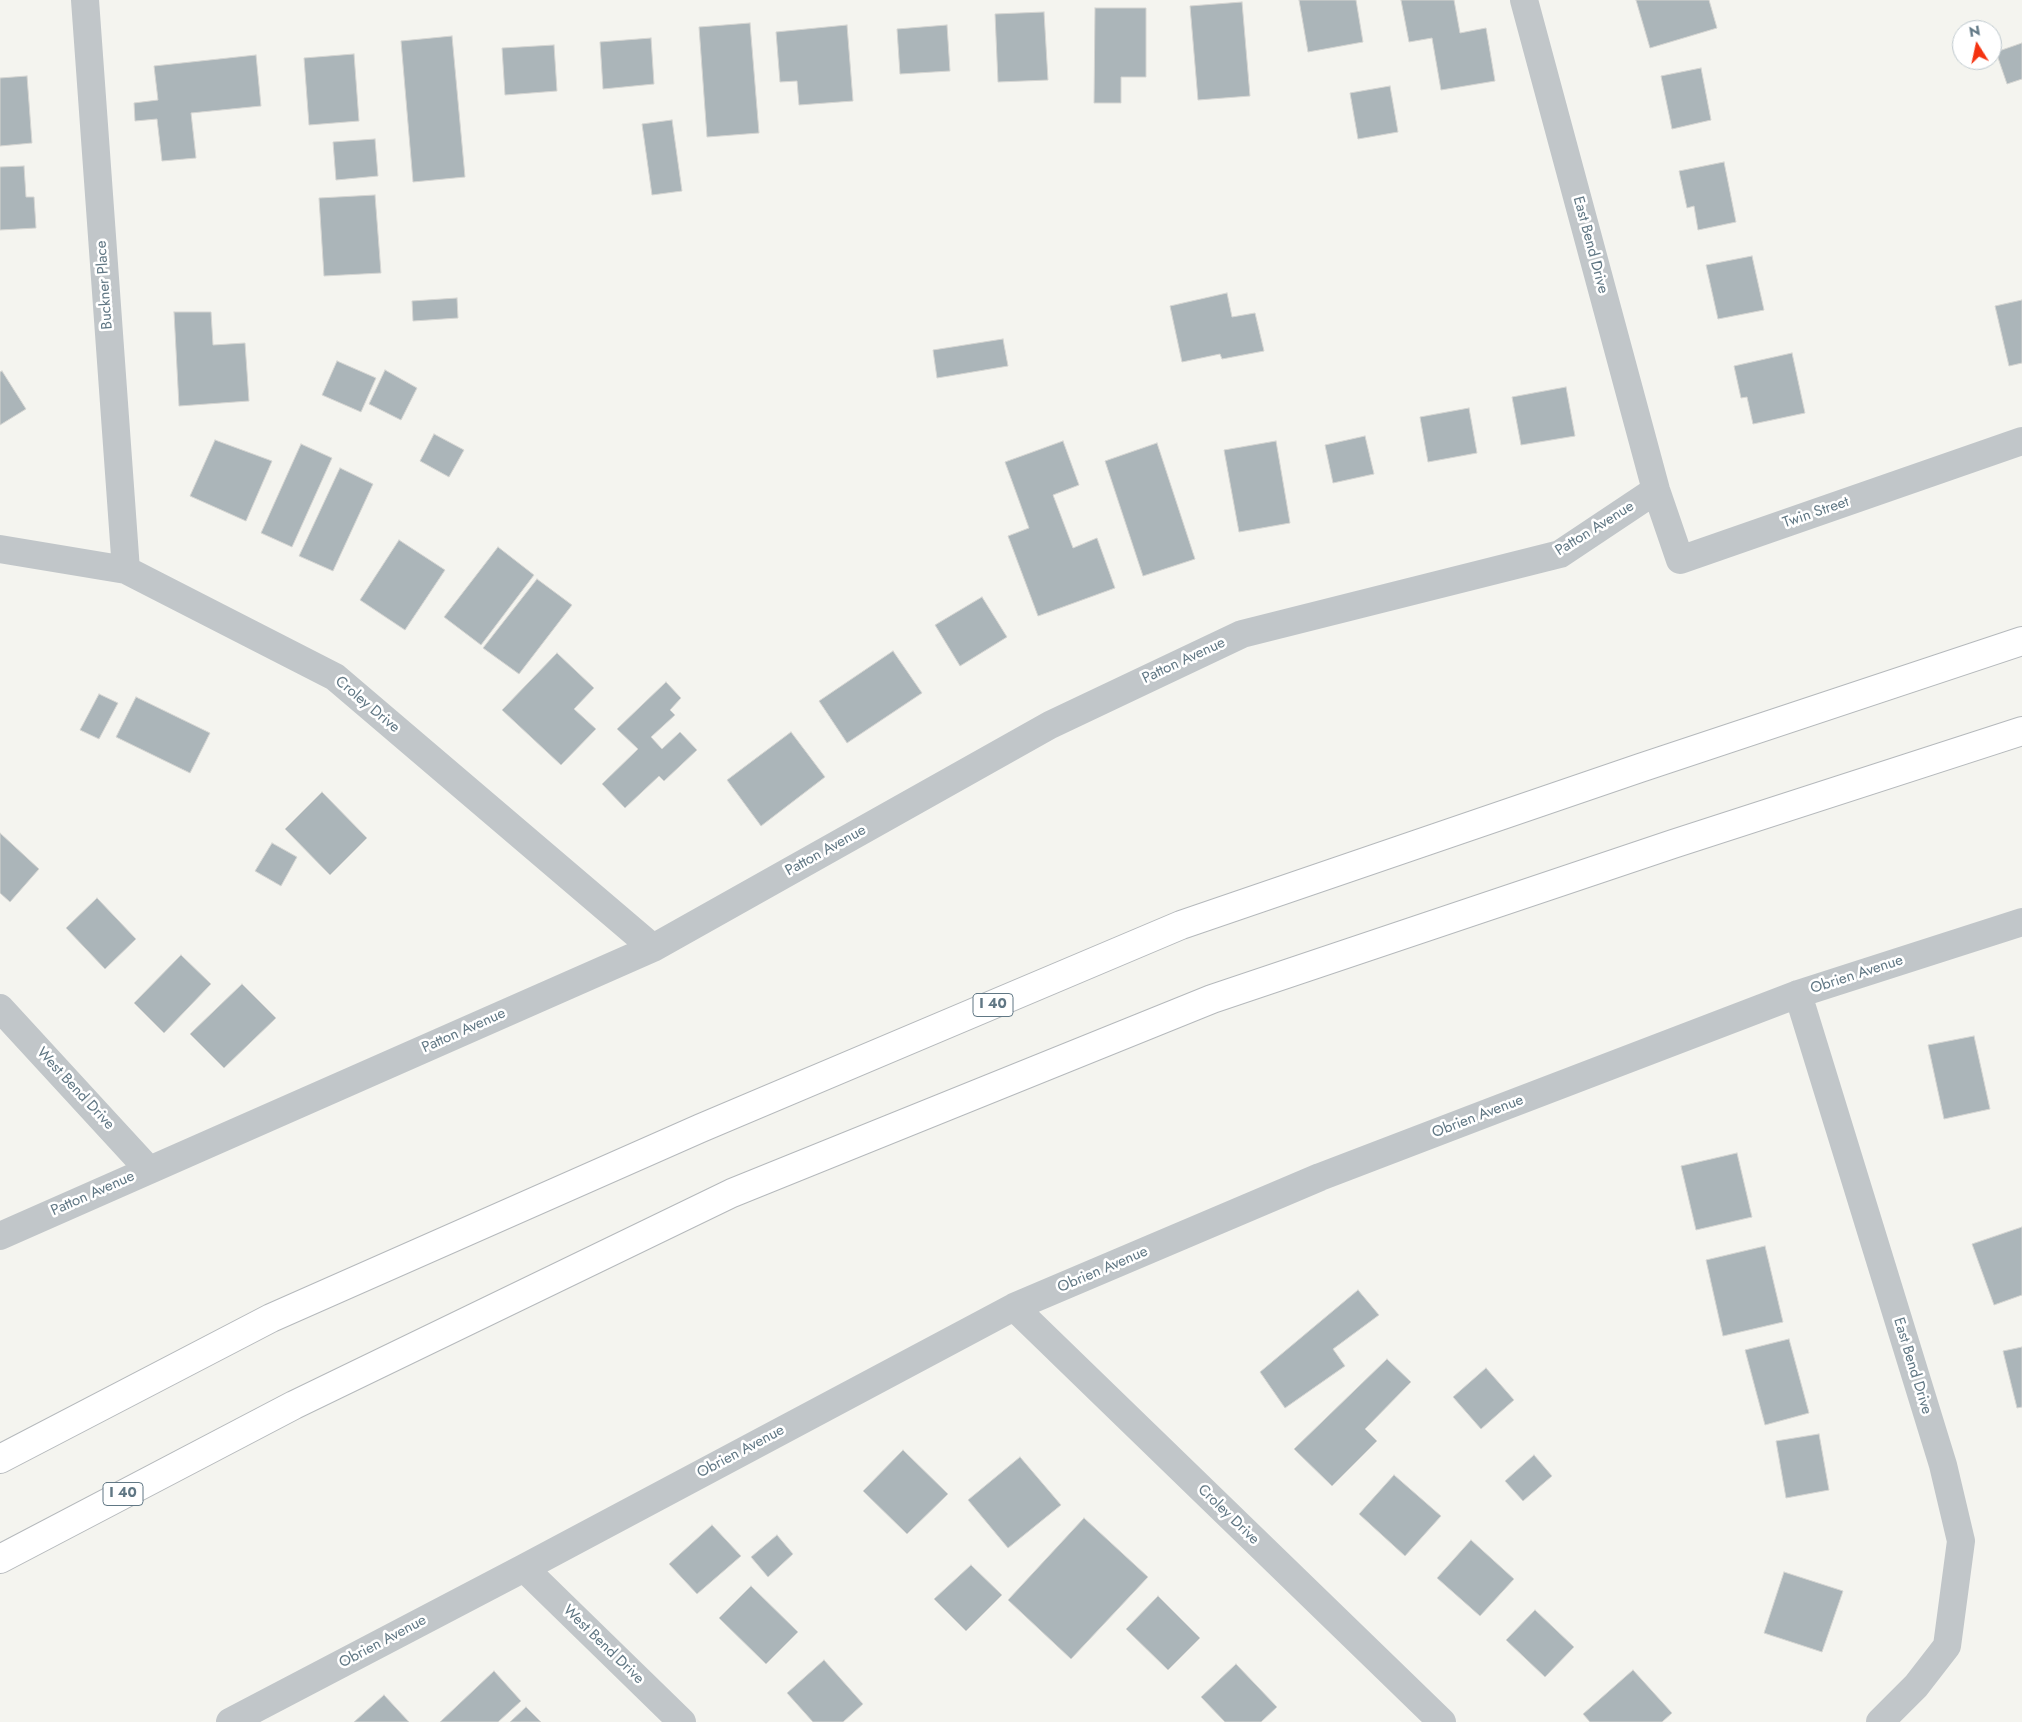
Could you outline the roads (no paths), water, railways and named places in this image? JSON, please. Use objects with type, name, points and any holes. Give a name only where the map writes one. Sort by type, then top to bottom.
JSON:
[{"type":"highway","name":"I 40","points":[[0,1459],[271,1318],[701,1128],[1181,925],[1640,768],[2022,641]]},
{"type":"highway","name":"I 40","points":[[0,1559],[294,1405],[732,1193],[1212,999],[1682,841],[2022,731]]},
{"type":"street","name":"Buckner Place","points":[[85,0],[126,570]]},
{"type":"street","name":"East Bend Drive","points":[[1524,0],[1656,490]]},
{"type":"street","name":"Twin Street","points":[[1656,490],[1680,560],[2022,441]]},
{"type":"street","name":"Patton Avenue","points":[[0,1236],[653,948],[1050,725],[1242,634],[1560,554],[1656,490]]},
{"type":"street","name":"Croley Drive","points":[[0,549],[126,570],[335,677],[653,948]]},
{"type":"street","name":"Obrien Avenue","points":[[230,1722],[1014,1307],[1320,1178],[1798,994],[2022,922]]},
{"type":"street","name":"East Bend Drive","points":[[1798,994],[1942,1465],[1961,1542],[1947,1646],[1916,1686],[1880,1722]]},
{"type":"street","name":"West Bend Drive","points":[[0,1008],[149,1170]]},
{"type":"street","name":"Croley Drive","points":[[1014,1307],[1442,1722]]},
{"type":"street","name":"West Bend Drive","points":[[524,1568],[682,1722]]}]
